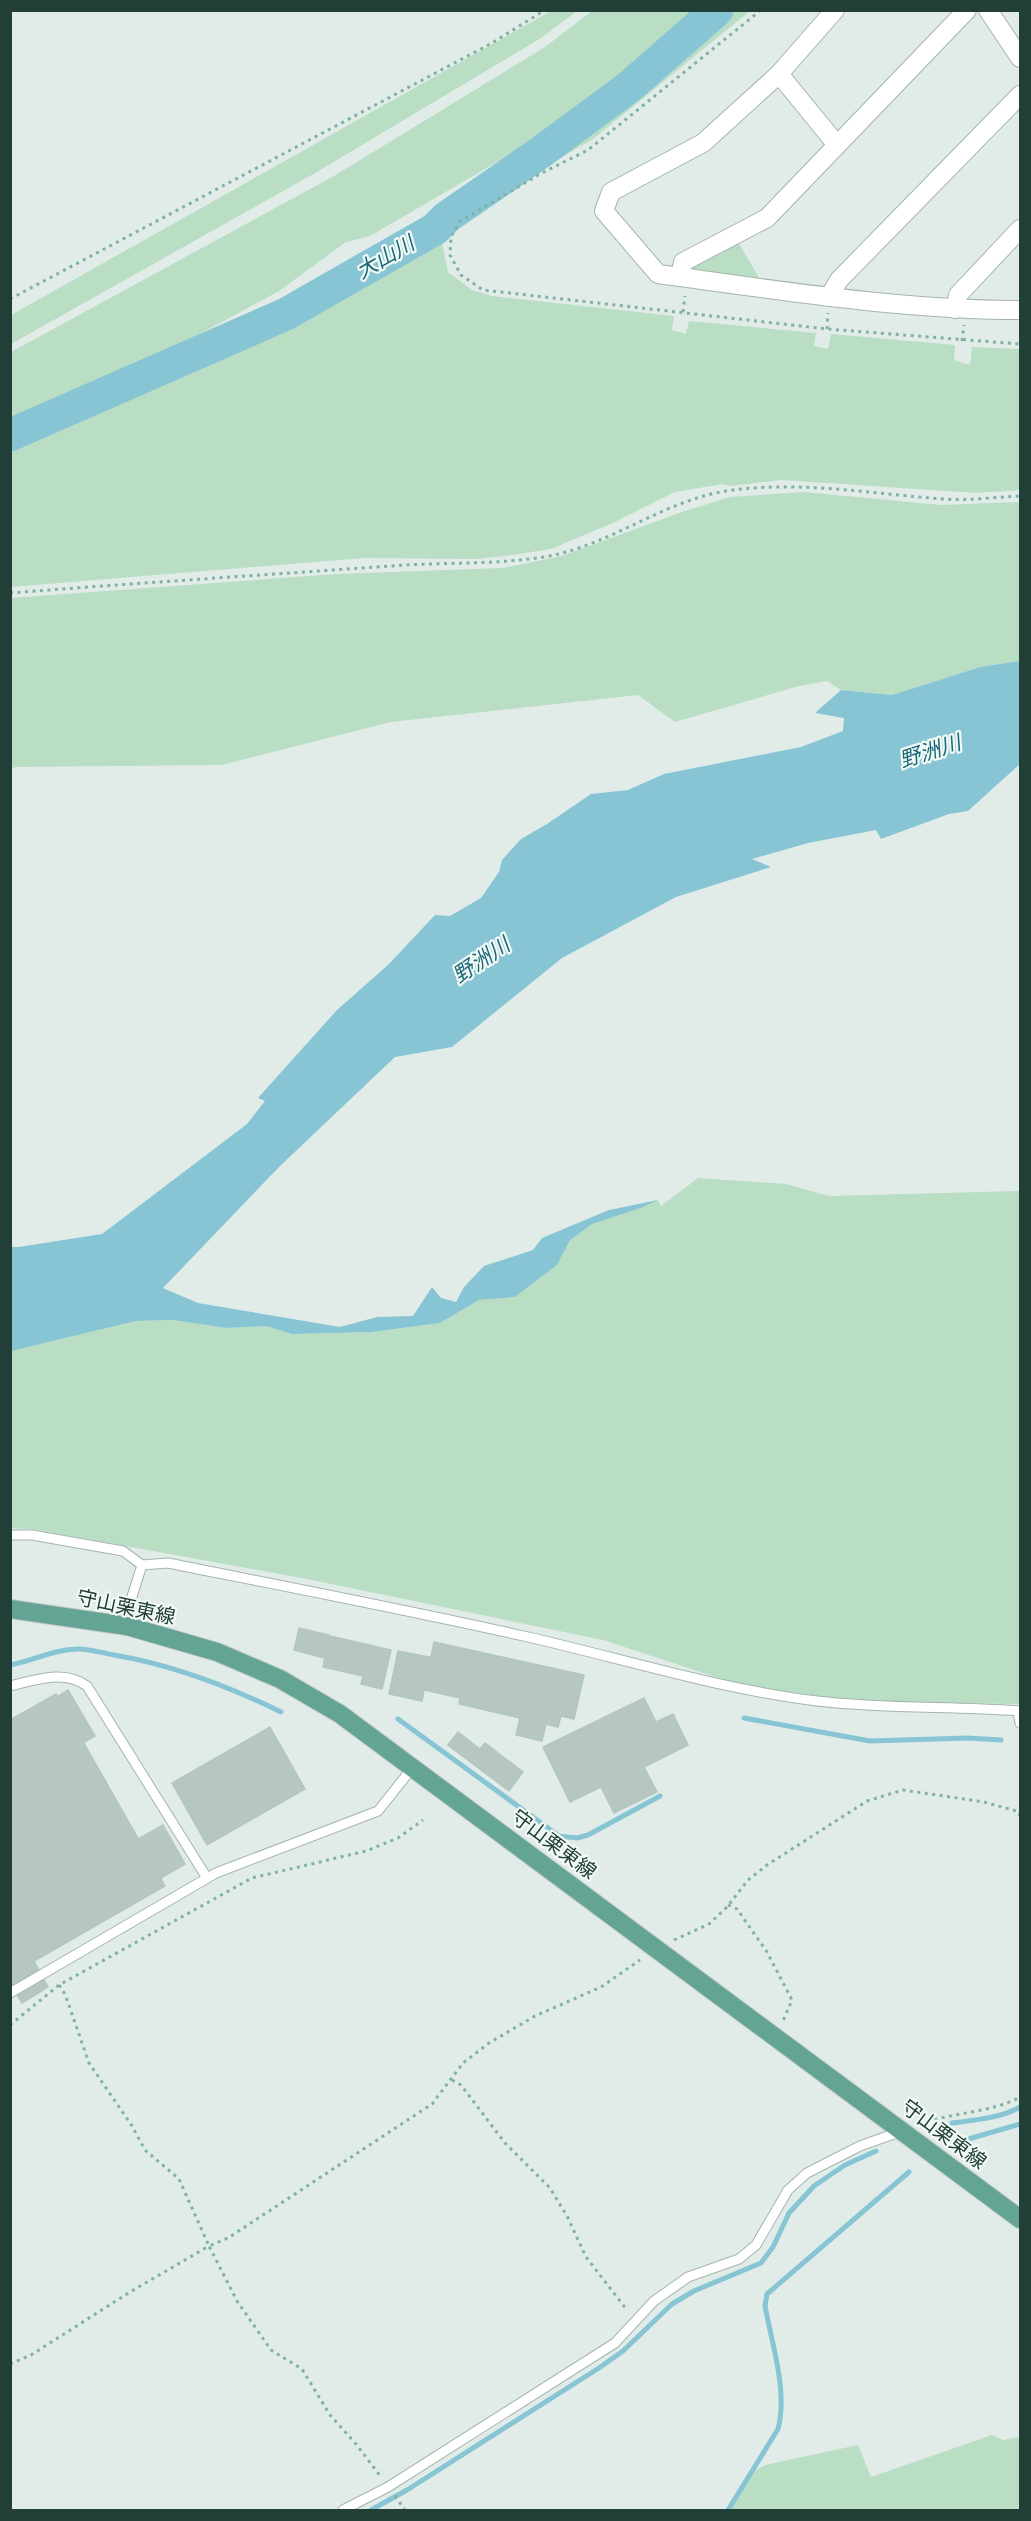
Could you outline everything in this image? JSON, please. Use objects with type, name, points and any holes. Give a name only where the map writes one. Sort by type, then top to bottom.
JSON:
[{"type":"main road","name":"守山栗東線","points":[[10,1609],[128,1626],[216,1652],[280,1679],[340,1714],[1020,2219]]},
{"type":"street","points":[[835,10],[779,74],[704,143],[611,192],[604,211],[658,274],[829,297],[955,309],[1020,310]]},
{"type":"street","points":[[680,277],[683,262],[767,218],[967,10]]},
{"type":"street","points":[[988,10],[1020,58]]},
{"type":"street","points":[[779,74],[837,145]]},
{"type":"street","points":[[829,297],[839,280],[1020,95]]},
{"type":"street","points":[[955,309],[958,295],[1020,229]]},
{"type":"lane","points":[[10,1535],[32,1535],[123,1551],[142,1565],[168,1563],[287,1586],[527,1637],[737,1688],[816,1700],[885,1707],[997,1708],[1019,1711],[1020,1723]]},
{"type":"lane","points":[[128,1626],[129,1606],[142,1565]]},
{"type":"lane","points":[[10,1686],[50,1677],[76,1678],[87,1686],[207,1878]]},
{"type":"lane","points":[[10,1993],[207,1878],[378,1811],[413,1767]]},
{"type":"lane","points":[[343,2511],[388,2487],[615,2343],[654,2301],[688,2277],[739,2259],[756,2245],[788,2190],[807,2173],[860,2146],[902,2131]]},
{"type":"path","points":[[10,299],[492,44],[545,10]]},
{"type":"path","points":[[540,174],[588,150],[761,10]]},
{"type":"path","points":[[10,593],[417,564],[490,563],[548,556],[590,543],[677,505],[731,490],[792,487],[876,492],[946,500],[1020,496]]},
{"type":"path","points":[[10,2364],[30,2355],[209,2246],[228,2238],[402,2126],[432,2104],[463,2063],[489,2043],[535,2016],[601,1987],[656,1948],[709,1924],[748,1880],[767,1865],[867,1801],[903,1790],[984,1802],[1020,1813],[1018,1816],[1020,1821]]},
{"type":"path","points":[[10,2025],[59,1985],[252,1878],[366,1851],[398,1838],[423,1820]]},
{"type":"path","points":[[728,1905],[737,1909],[767,1952],[792,2000],[774,2036]]},
{"type":"path","points":[[59,1985],[65,1994],[89,2063],[132,2126],[145,2150],[179,2179],[237,2301],[271,2350],[302,2369],[330,2415],[356,2444],[388,2487]]},
{"type":"path","points":[[452,2080],[461,2085],[505,2143],[550,2188],[567,2216],[586,2257],[635,2321]]},
{"type":"path","points":[[902,2131],[945,2115],[1005,2105],[1020,2097]]},
{"type":"path","points":[[399,2501],[405,2511]]},
{"type":"green space","points":[[553,10],[577,11],[541,38],[317,172],[11,344],[11,315]]},
{"type":"green space","points":[[732,10],[750,11],[593,139],[452,221],[442,242],[448,272],[472,290],[492,296],[674,316],[672,330],[686,334],[689,321],[816,333],[814,346],[828,349],[831,334],[955,345],[954,360],[970,365],[972,347],[1020,349],[1020,490],[976,493],[782,480],[731,486],[723,484],[675,492],[615,522],[551,549],[512,555],[477,559],[364,558],[11,587],[11,451],[69,424],[576,133],[696,43]]},
{"type":"green space","points":[[592,11],[711,11],[631,76],[535,140],[370,236],[346,242],[279,291],[11,436],[11,352],[334,176],[545,47]]},
{"type":"green space","points":[[738,242],[761,281],[683,269]]},
{"type":"green space","points":[[804,492],[941,505],[1020,502],[1020,661],[980,667],[892,695],[841,690],[827,681],[799,686],[675,722],[638,695],[391,722],[222,765],[15,767],[11,769],[11,598],[336,574],[503,568],[562,556],[679,513],[730,497]]},
{"type":"green space","points":[[698,1178],[786,1184],[829,1196],[1020,1191],[1020,1704],[864,1702],[743,1686],[603,1640],[307,1579],[38,1530],[11,1528],[10,1351],[136,1321],[172,1320],[227,1328],[266,1326],[292,1334],[372,1332],[440,1323],[479,1300],[515,1297],[557,1265],[570,1239],[592,1224],[658,1200],[661,1206]]},
{"type":"green space","points":[[992,2435],[1003,2440],[1020,2437],[1020,2510],[729,2510],[755,2471],[765,2465],[858,2445],[871,2477]]},
{"type":"water","name":"野洲川","points":[[1020,661],[1020,764],[968,811],[949,814],[881,839],[876,830],[808,843],[752,859],[771,867],[676,897],[562,958],[452,1047],[395,1057],[280,1166],[163,1288],[198,1303],[340,1327],[377,1317],[413,1316],[432,1287],[441,1298],[456,1302],[464,1287],[484,1266],[533,1250],[542,1238],[609,1210],[658,1200],[592,1224],[570,1240],[557,1265],[515,1297],[479,1300],[440,1323],[372,1332],[292,1334],[266,1326],[227,1328],[172,1320],[136,1321],[11,1351],[11,1247],[102,1234],[247,1124],[265,1101],[258,1098],[337,1010],[389,964],[435,915],[450,916],[481,898],[499,872],[502,860],[521,839],[591,794],[628,790],[664,774],[801,747],[843,731],[844,718],[815,713],[841,690],[892,695],[980,667]]},
{"type":"building","points":[[299,1628],[329,1635],[324,1658],[294,1650]]},
{"type":"building","points":[[330,1636],[391,1650],[382,1689],[361,1684],[363,1676],[323,1667]]},
{"type":"building","points":[[434,1642],[584,1675],[574,1719],[561,1716],[558,1727],[546,1724],[542,1741],[516,1735],[520,1718],[459,1704],[460,1698],[424,1690]]},
{"type":"building","points":[[398,1651],[430,1657],[422,1701],[389,1694]]},
{"type":"building","points":[[68,1690],[95,1736],[83,1743],[57,1697]]},
{"type":"building","points":[[56,1694],[165,1886],[10,1975],[10,1720]]},
{"type":"building","points":[[644,1698],[656,1722],[673,1714],[688,1745],[644,1767],[657,1792],[614,1813],[601,1787],[570,1802],[543,1747]]},
{"type":"building","points":[[270,1727],[305,1789],[207,1845],[172,1783]]},
{"type":"building","points":[[458,1732],[480,1749],[485,1743],[523,1772],[509,1791],[448,1745]]},
{"type":"building","points":[[163,1825],[185,1864],[161,1878],[138,1839]]},
{"type":"building","points":[[34,1961],[48,1987],[22,2003],[10,1983],[10,1975]]},
{"type":"waterway","name":"大山川","points":[[10,435],[286,314],[435,229],[447,217],[629,87],[717,10]]},
{"type":"waterway","points":[[10,1665],[60,1651],[92,1650],[158,1664],[220,1685],[281,1712]]},
{"type":"waterway","points":[[744,1718],[870,1741],[968,1738],[1001,1740]]},
{"type":"waterway","points":[[398,1719],[559,1836],[577,1838],[588,1835],[660,1796]]},
{"type":"waterway","points":[[952,2123],[979,2120],[1020,2107]]},
{"type":"waterway","points":[[965,2140],[1020,2124]]},
{"type":"waterway","points":[[371,2510],[407,2490],[599,2368],[623,2351],[672,2304],[694,2291],[761,2263],[773,2247],[789,2213],[814,2186],[845,2165],[876,2151]]},
{"type":"waterway","points":[[728,2510],[778,2429],[781,2415],[778,2368],[765,2306],[767,2294],[909,2172]]}]
